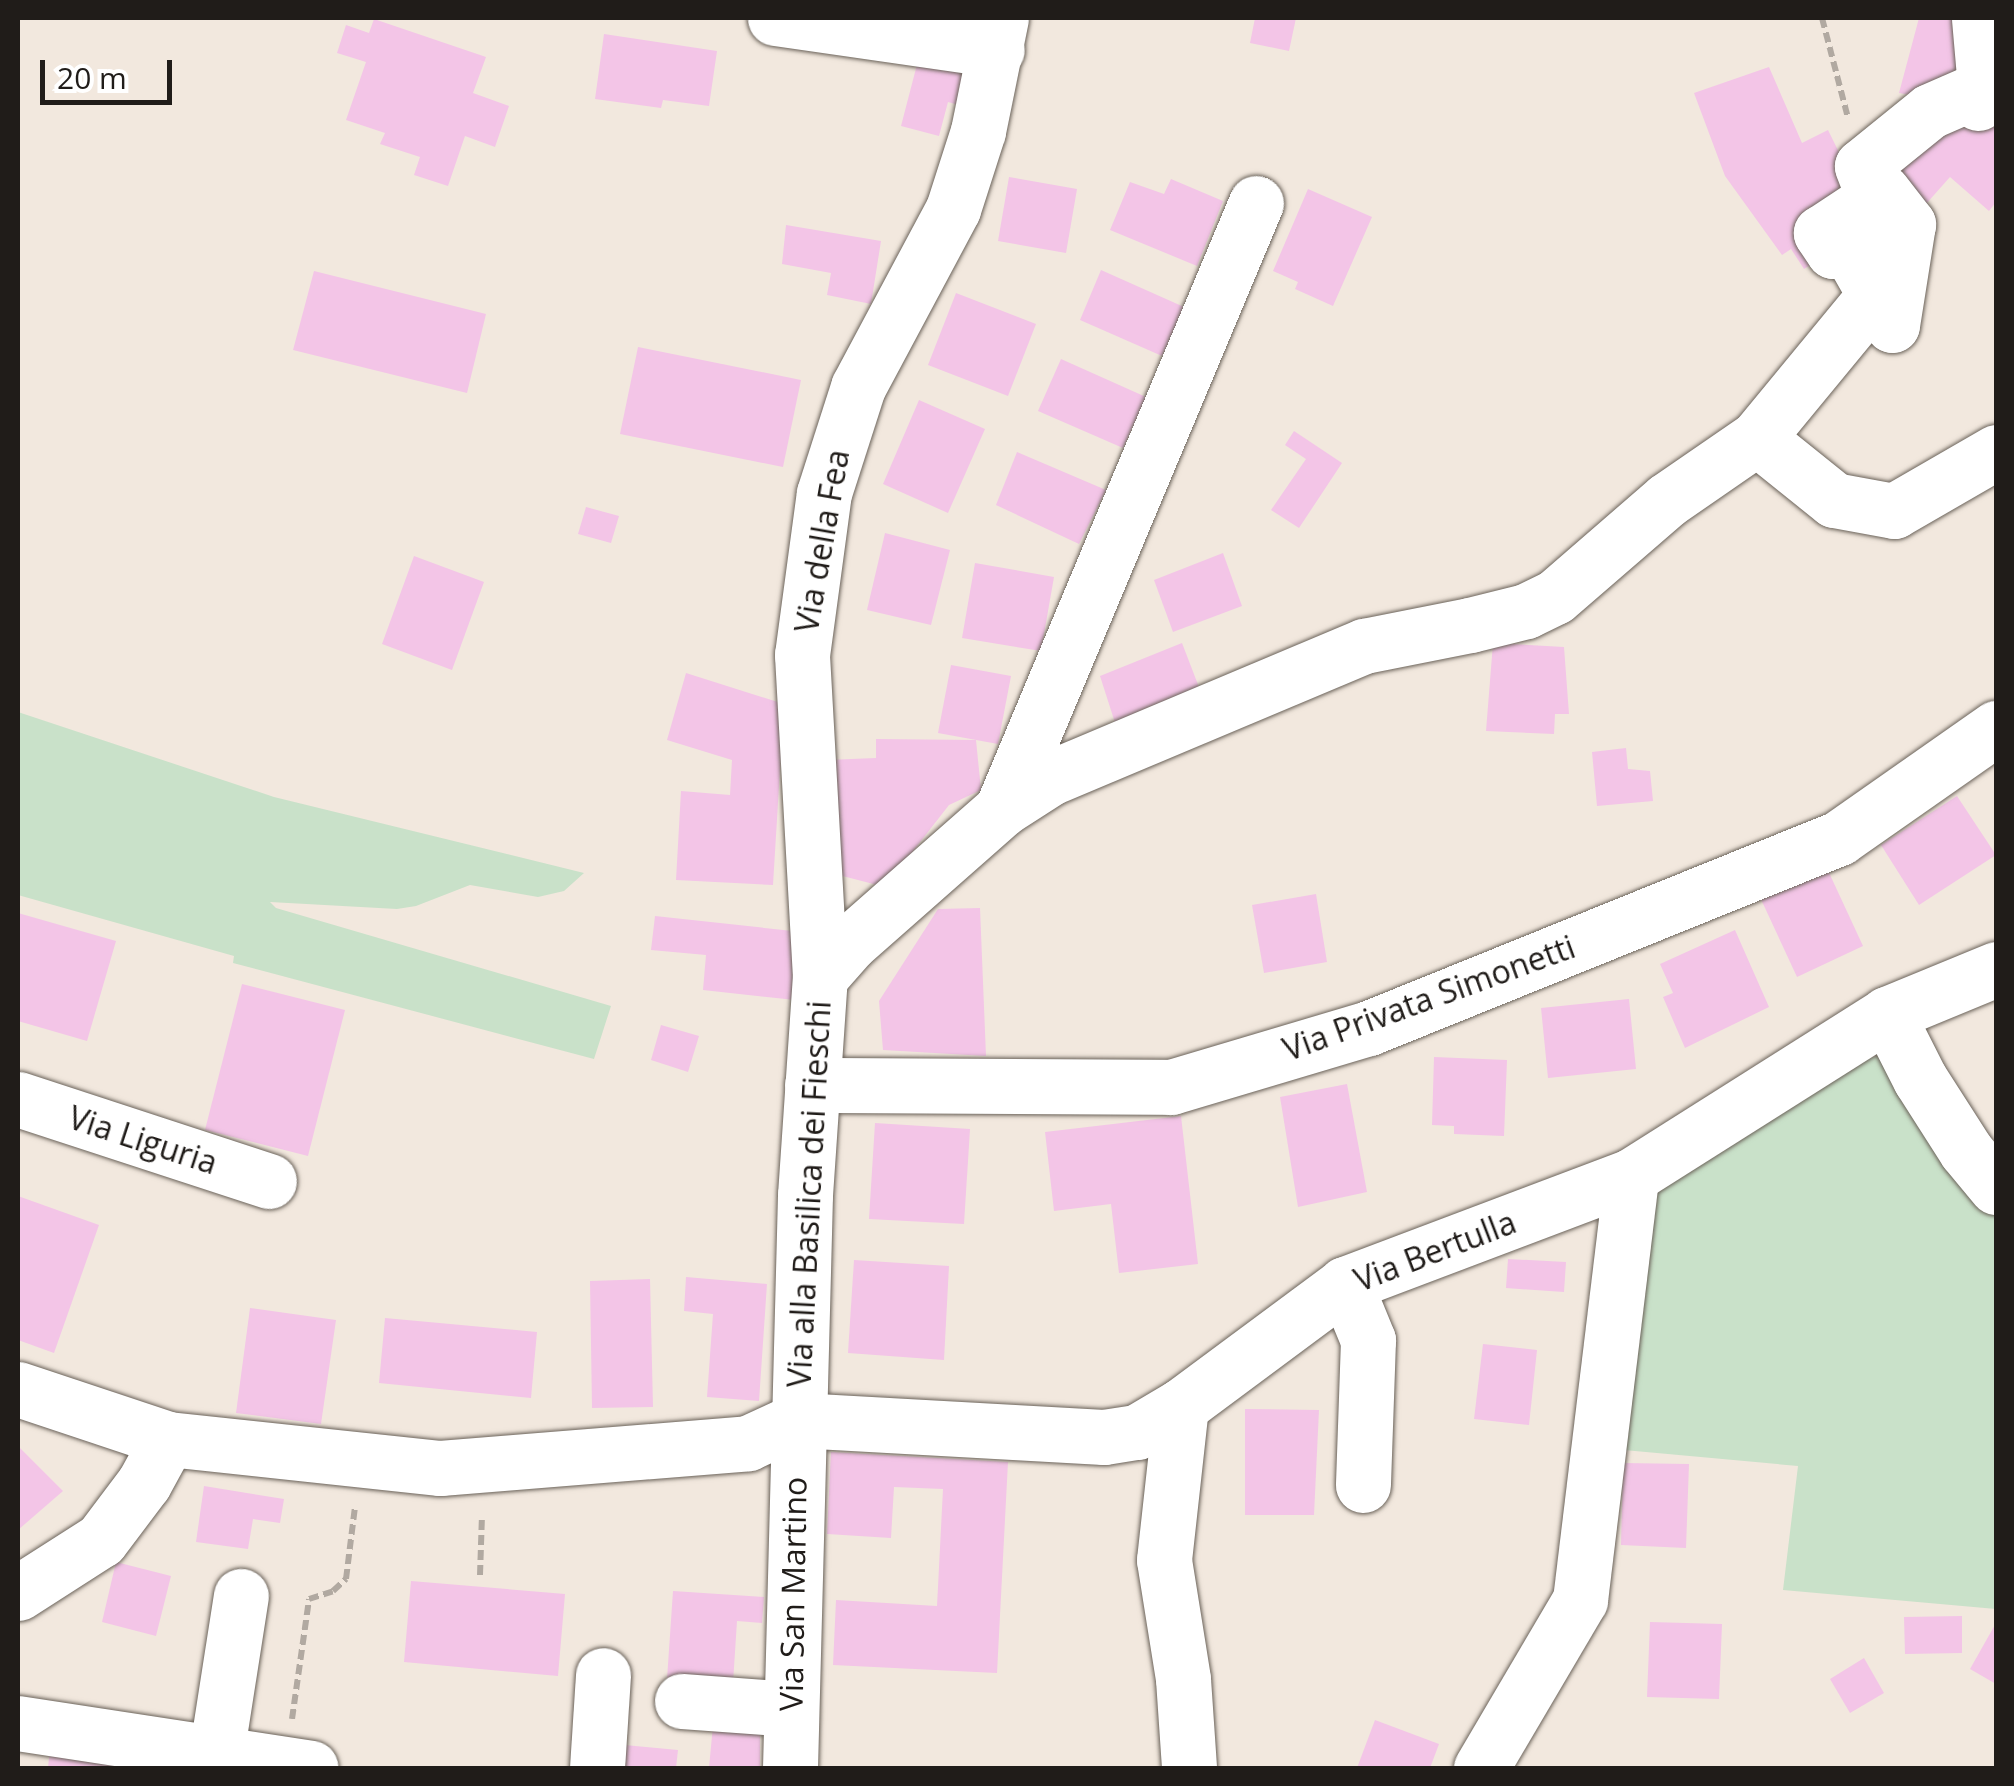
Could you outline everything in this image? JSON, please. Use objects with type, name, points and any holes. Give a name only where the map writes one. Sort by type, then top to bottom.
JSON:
[{"type":"street","points":[[775,18],[999,34]]},
{"type":"street","points":[[1868,182],[1930,111],[1993,92],[1979,18]]},
{"type":"street","name":"Via della Fea","points":[[820,977],[802,655],[824,494],[858,387],[953,209],[978,131],[999,34]]},
{"type":"street","name":"Via alla Basilica dei Fieschi","points":[[18,1389],[168,1439],[440,1468],[748,1444],[798,1420],[820,977],[850,943],[1002,808],[1050,778],[1364,646],[1470,626],[1555,597],[1666,500],[1757,438],[1875,295],[1868,182]]},
{"type":"street","points":[[1002,808],[1256,203]]},
{"type":"street","points":[[1757,438],[1834,500],[1894,511],[1996,452]]},
{"type":"street","name":"Via Privata Simonetti","points":[[812,1084],[1172,1087],[1351,1033],[1839,838],[1996,728]]},
{"type":"street","name":"Via Bertulla","points":[[798,1420],[1104,1437],[1137,1432],[1181,1406],[1345,1284],[1631,1176],[1887,1014],[1996,969]]},
{"type":"street","points":[[1887,1014],[1939,1108],[1996,1187]]},
{"type":"street","name":"Via Liguria","points":[[18,1099],[269,1181]]},
{"type":"street","points":[[1482,1768],[1580,1600],[1631,1176]]},
{"type":"street","points":[[1345,1284],[1368,1340],[1363,1485]]},
{"type":"street","points":[[1181,1406],[1164,1560],[1185,1696],[1189,1768]]},
{"type":"street","name":"Via San Martino","points":[[790,1768],[798,1420]]},
{"type":"street","points":[[18,1593],[101,1540],[144,1483],[168,1439]]},
{"type":"street","points":[[216,1756],[240,1596]]},
{"type":"street","points":[[597,1768],[603,1675]]},
{"type":"street","points":[[682,1700],[790,1709]]},
{"type":"street","points":[[18,1723],[298,1767]]},
{"type":"path","points":[[1822,18],[1868,182]]},
{"type":"path","points":[[298,1767],[309,1598],[333,1590],[346,1578],[355,1496]]},
{"type":"path","points":[[480,1574],[483,1504]]},
{"type":"green space","points":[[18,712],[274,797],[584,873],[564,891],[538,897],[470,885],[416,906],[397,909],[270,902],[276,908],[611,1006],[594,1059],[233,963],[234,956],[18,895]]},
{"type":"green space","points":[[1881,1055],[1996,1211],[1996,1609],[1783,1590],[1798,1466],[1613,1449],[1648,1212],[1658,1191],[1866,1059]]},
{"type":"building","points":[[1255,18],[1296,18],[1289,51],[1250,43]]},
{"type":"building","points":[[1919,18],[1975,18],[1946,101],[1899,93]]},
{"type":"building","points":[[374,19],[486,57],[473,93],[509,106],[495,147],[465,136],[448,186],[414,175],[420,157],[380,144],[385,133],[346,120],[366,62],[337,53],[346,25],[369,33]]},
{"type":"building","points":[[604,34],[717,51],[709,106],[663,100],[661,108],[595,99]]},
{"type":"building","points":[[920,53],[980,69],[969,108],[948,102],[939,136],[901,126]]},
{"type":"building","points":[[1769,67],[1802,143],[1828,130],[1864,203],[1831,252],[1804,269],[1791,249],[1782,255],[1725,176],[1694,93]]},
{"type":"building","points":[[1975,107],[1996,127],[1996,202],[1989,211],[1950,177],[1910,222],[1881,164]]},
{"type":"building","points":[[1009,177],[1077,189],[1066,253],[998,241]]},
{"type":"building","points":[[1171,179],[1223,201],[1197,266],[1110,230],[1130,182],[1164,194]]},
{"type":"building","points":[[1308,189],[1372,217],[1333,306],[1295,289],[1298,282],[1273,271]]},
{"type":"building","points":[[786,225],[881,241],[871,304],[827,295],[831,273],[782,264]]},
{"type":"building","points":[[1101,270],[1184,307],[1162,356],[1080,320]]},
{"type":"building","points":[[314,271],[486,314],[467,393],[293,350]]},
{"type":"building","points":[[956,293],[1036,324],[1008,396],[928,365]]},
{"type":"building","points":[[638,347],[801,380],[783,467],[620,434]]},
{"type":"building","points":[[1061,359],[1146,397],[1123,448],[1038,411]]},
{"type":"building","points":[[919,400],[985,429],[948,513],[883,484]]},
{"type":"building","points":[[1294,431],[1342,463],[1299,528],[1271,510],[1306,459],[1285,445]]},
{"type":"building","points":[[1017,452],[1106,490],[1079,544],[996,505]]},
{"type":"building","points":[[586,507],[619,516],[611,543],[578,534]]},
{"type":"building","points":[[885,533],[950,550],[931,625],[867,610]]},
{"type":"building","points":[[1223,553],[1242,606],[1173,632],[1154,580]]},
{"type":"building","points":[[414,556],[484,582],[452,670],[382,644]]},
{"type":"building","points":[[975,563],[1054,577],[1041,651],[962,638]]},
{"type":"building","points":[[1182,643],[1202,695],[1117,729],[1100,676]]},
{"type":"building","points":[[1493,643],[1564,647],[1569,714],[1555,714],[1554,734],[1486,731]]},
{"type":"building","points":[[951,665],[1011,676],[998,744],[938,733]]},
{"type":"building","points":[[686,673],[784,704],[773,885],[676,880],[681,791],[730,795],[732,760],[667,740]]},
{"type":"building","points":[[876,739],[976,740],[981,790],[949,805],[885,887],[831,873],[827,760],[876,758]]},
{"type":"building","points":[[1626,748],[1628,769],[1650,771],[1653,801],[1597,806],[1592,752]]},
{"type":"building","points":[[1957,796],[1996,855],[1919,905],[1881,845]]},
{"type":"building","points":[[1825,864],[1863,946],[1797,977],[1759,895]]},
{"type":"building","points":[[1316,894],[1327,962],[1264,973],[1252,905]]},
{"type":"building","points":[[980,908],[986,1056],[883,1050],[879,1001],[938,909]]},
{"type":"building","points":[[18,913],[116,941],[87,1041],[18,1021]]},
{"type":"building","points":[[655,916],[802,932],[795,1000],[703,990],[706,955],[651,950]]},
{"type":"building","points":[[1735,930],[1769,1007],[1685,1048],[1663,997],[1673,993],[1660,964]]},
{"type":"building","points":[[242,984],[345,1010],[308,1156],[205,1130]]},
{"type":"building","points":[[1629,999],[1636,1069],[1548,1078],[1541,1008]]},
{"type":"building","points":[[661,1025],[699,1036],[688,1072],[651,1060]]},
{"type":"building","points":[[1434,1057],[1507,1060],[1504,1136],[1454,1134],[1454,1126],[1432,1125]]},
{"type":"building","points":[[1347,1084],[1367,1192],[1298,1207],[1280,1097]]},
{"type":"building","points":[[1181,1116],[1198,1264],[1119,1273],[1111,1204],[1054,1211],[1045,1132]]},
{"type":"building","points":[[875,1123],[970,1129],[964,1224],[869,1219]]},
{"type":"building","points":[[18,1196],[99,1225],[54,1353],[18,1340]]},
{"type":"building","points":[[1508,1259],[1566,1262],[1564,1292],[1506,1288]]},
{"type":"building","points":[[854,1260],[949,1266],[944,1360],[848,1353]]},
{"type":"building","points":[[686,1277],[767,1284],[759,1401],[707,1397],[713,1314],[684,1311]]},
{"type":"building","points":[[650,1279],[653,1407],[592,1408],[590,1281]]},
{"type":"building","points":[[250,1308],[336,1320],[321,1424],[236,1413]]},
{"type":"building","points":[[385,1318],[537,1332],[531,1398],[379,1383]]},
{"type":"building","points":[[1483,1344],[1537,1350],[1529,1425],[1474,1419]]},
{"type":"building","points":[[1245,1409],[1319,1410],[1314,1515],[1245,1515]]},
{"type":"building","points":[[18,1450],[63,1491],[18,1530]]},
{"type":"building","points":[[831,1452],[1008,1462],[997,1673],[833,1665],[836,1600],[937,1606],[943,1489],[894,1487],[891,1538],[827,1534]]},
{"type":"building","points":[[1623,1463],[1689,1464],[1686,1548],[1621,1545]]},
{"type":"building","points":[[204,1486],[284,1499],[280,1523],[253,1519],[248,1549],[196,1542]]},
{"type":"building","points":[[116,1562],[171,1576],[156,1636],[102,1622]]},
{"type":"building","points":[[411,1581],[565,1594],[558,1676],[404,1662]]},
{"type":"building","points":[[673,1591],[764,1597],[762,1623],[737,1621],[733,1683],[667,1679]]},
{"type":"building","points":[[1962,1616],[1962,1653],[1905,1654],[1904,1617]]},
{"type":"building","points":[[1650,1622],[1722,1624],[1719,1699],[1647,1697]]},
{"type":"building","points":[[1996,1623],[1996,1684],[1970,1669]]},
{"type":"building","points":[[1864,1658],[1884,1693],[1850,1713],[1830,1679]]},
{"type":"building","points":[[1375,1720],[1439,1744],[1430,1768],[1357,1768]]},
{"type":"building","points":[[713,1725],[760,1728],[760,1768],[709,1768]]},
{"type":"building","points":[[614,1744],[678,1750],[676,1768],[612,1768]]},
{"type":"building","points":[[50,1748],[115,1756],[114,1768],[48,1768]]}]
